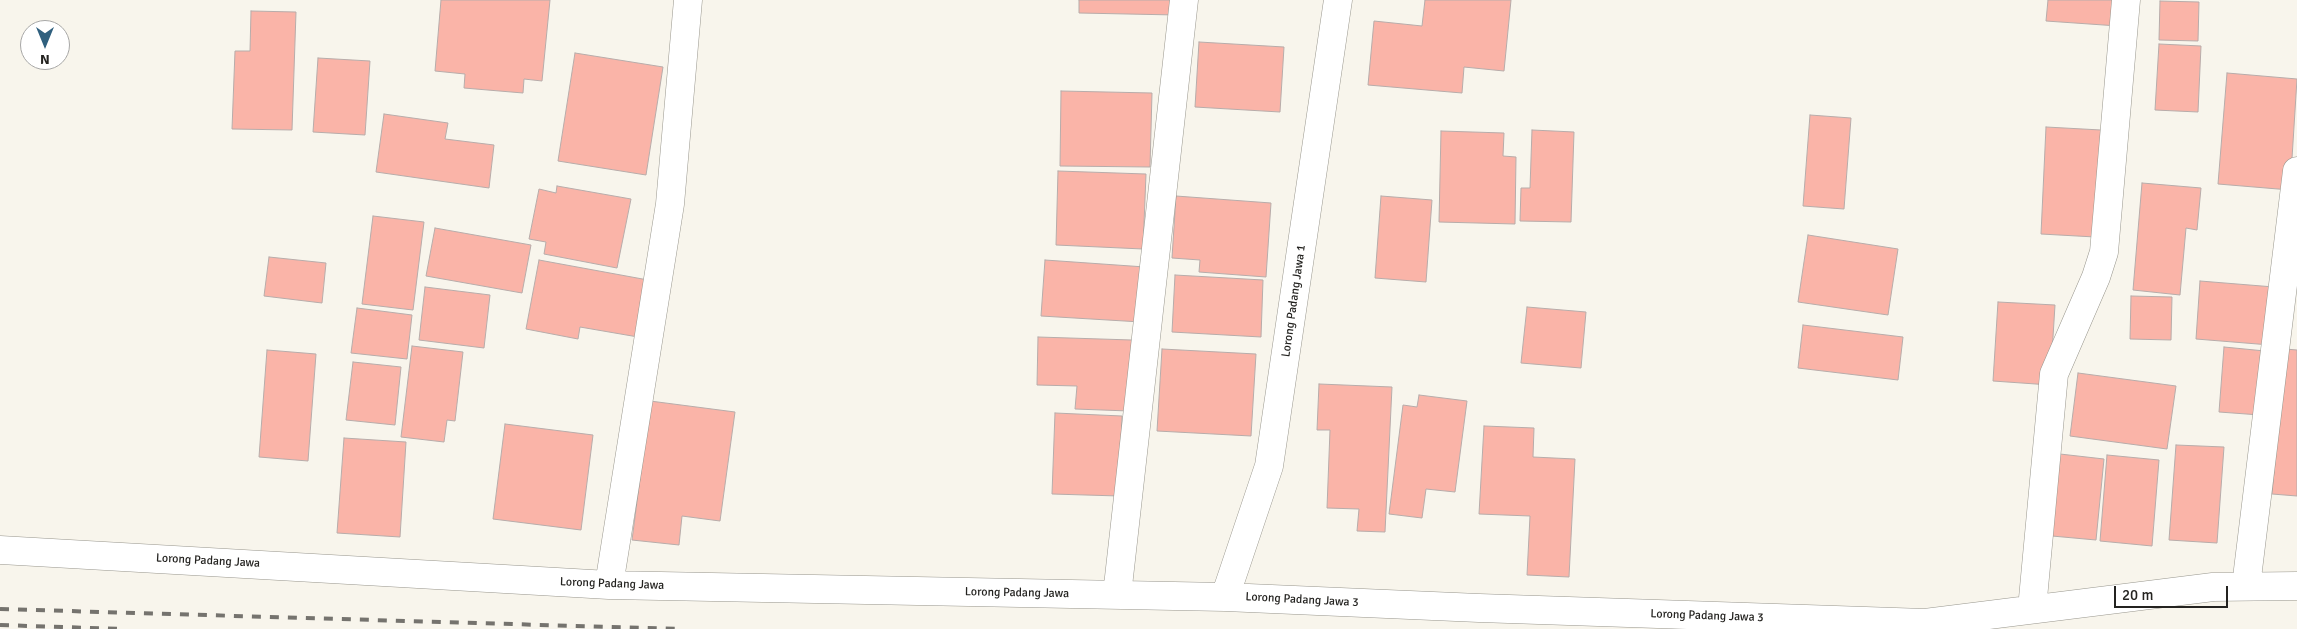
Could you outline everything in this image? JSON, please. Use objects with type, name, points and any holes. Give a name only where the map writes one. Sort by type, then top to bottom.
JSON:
[{"type":"street","points":[[609,585],[670,204],[688,0]]},
{"type":"street","points":[[1117,595],[1184,0]]},
{"type":"street","name":"Lorong Padang Jawa 1","points":[[1225,597],[1269,466],[1338,0]]},
{"type":"street","points":[[2032,609],[2054,374],[2096,277],[2104,252],[2126,0]]},
{"type":"street","points":[[2246,586],[2297,171]]},
{"type":"street","name":"Lorong Padang Jawa","points":[[0,550],[609,585],[1225,597]]},
{"type":"street","name":"Lorong Padang Jawa 3","points":[[1225,597],[1498,609],[1925,623],[2213,587],[2297,586]]},
{"type":"building","points":[[441,0],[550,0],[542,81],[524,79],[523,93],[464,88],[465,74],[435,71]]},
{"type":"building","points":[[1079,0],[1177,0],[1176,15],[1079,13]]},
{"type":"building","points":[[1425,0],[1511,0],[1504,71],[1464,67],[1462,93],[1368,85],[1374,21],[1422,26]]},
{"type":"building","points":[[2048,0],[2119,0],[2118,26],[2046,21]]},
{"type":"building","points":[[2160,1],[2199,2],[2198,41],[2159,40]]},
{"type":"building","points":[[251,11],[296,12],[292,130],[232,129],[235,51],[250,51]]},
{"type":"building","points":[[1199,42],[1284,47],[1280,112],[1195,107]]},
{"type":"building","points":[[2159,44],[2201,46],[2198,112],[2155,110]]},
{"type":"building","points":[[575,53],[663,67],[646,175],[558,161]]},
{"type":"building","points":[[318,58],[370,61],[365,135],[313,132]]},
{"type":"building","points":[[2227,73],[2297,79],[2290,190],[2218,184]]},
{"type":"building","points":[[1061,91],[1152,93],[1150,167],[1060,166]]},
{"type":"building","points":[[384,114],[448,123],[445,139],[494,145],[489,188],[376,172]]},
{"type":"building","points":[[1810,115],[1851,118],[1844,209],[1803,206]]},
{"type":"building","points":[[2046,127],[2101,130],[2095,237],[2041,234]]},
{"type":"building","points":[[1532,130],[1574,132],[1571,222],[1520,221],[1521,188],[1530,188]]},
{"type":"building","points":[[1441,131],[1504,133],[1503,156],[1516,157],[1515,224],[1439,222]]},
{"type":"building","points":[[1058,171],[1146,174],[1143,249],[1056,245]]},
{"type":"building","points":[[2142,183],[2201,188],[2197,230],[2186,228],[2180,295],[2133,290]]},
{"type":"building","points":[[557,186],[631,199],[617,268],[544,254],[546,242],[529,239],[539,189],[556,193]]},
{"type":"building","points":[[1176,196],[1271,203],[1266,277],[1199,272],[1200,260],[1172,258]]},
{"type":"building","points":[[1381,196],[1432,200],[1426,282],[1375,278]]},
{"type":"building","points":[[373,216],[424,222],[413,310],[362,304]]},
{"type":"building","points":[[435,228],[531,245],[522,293],[426,276]]},
{"type":"building","points":[[1808,235],[1898,249],[1888,315],[1798,302]]},
{"type":"building","points":[[269,257],[326,263],[322,303],[264,296]]},
{"type":"building","points":[[539,260],[648,280],[638,337],[580,327],[578,339],[526,329]]},
{"type":"building","points":[[1045,260],[1145,267],[1141,322],[1041,316]]},
{"type":"building","points":[[1175,275],[1263,280],[1261,337],[1172,332]]},
{"type":"building","points":[[2200,281],[2274,287],[2270,345],[2196,339]]},
{"type":"building","points":[[425,287],[490,295],[484,348],[419,340]]},
{"type":"building","points":[[2131,296],[2172,297],[2171,340],[2130,339]]},
{"type":"building","points":[[1998,302],[2055,305],[2050,385],[1993,381]]},
{"type":"building","points":[[1527,307],[1586,312],[1581,368],[1521,363]]},
{"type":"building","points":[[357,308],[412,315],[407,359],[351,353]]},
{"type":"building","points":[[1803,325],[1903,337],[1898,380],[1798,368]]},
{"type":"building","points":[[1038,337],[1132,340],[1129,411],[1075,409],[1077,386],[1037,385]]},
{"type":"building","points":[[412,346],[463,352],[455,421],[447,420],[444,442],[401,437]]},
{"type":"building","points":[[2224,347],[2265,351],[2260,415],[2219,412]]},
{"type":"building","points":[[1162,349],[1256,354],[1251,436],[1157,431]]},
{"type":"building","points":[[2285,349],[2297,350],[2297,496],[2272,494]]},
{"type":"building","points":[[267,350],[316,354],[308,461],[259,457]]},
{"type":"building","points":[[353,362],[401,367],[395,425],[346,420]]},
{"type":"building","points":[[2078,373],[2176,386],[2167,449],[2070,436]]},
{"type":"building","points":[[1319,384],[1392,387],[1385,532],[1357,531],[1359,509],[1327,508],[1330,430],[1317,430]]},
{"type":"building","points":[[1419,395],[1467,401],[1455,492],[1426,489],[1422,518],[1389,514],[1403,405],[1417,407]]},
{"type":"building","points":[[650,401],[735,412],[720,521],[682,516],[679,545],[632,540]]},
{"type":"building","points":[[1055,413],[1122,416],[1119,496],[1052,494]]},
{"type":"building","points":[[505,424],[593,435],[581,530],[493,519]]},
{"type":"building","points":[[1484,426],[1534,428],[1533,457],[1575,459],[1569,577],[1527,575],[1530,516],[1479,514]]},
{"type":"building","points":[[344,438],[406,442],[400,537],[337,533]]},
{"type":"building","points":[[2176,445],[2224,447],[2217,543],[2169,540]]},
{"type":"building","points":[[2060,454],[2104,459],[2096,540],[2052,536]]},
{"type":"building","points":[[2107,455],[2159,460],[2152,546],[2100,541]]},
{"type":"railway","points":[[0,609],[679,629]]},
{"type":"railway","points":[[0,625],[123,629]]}]
